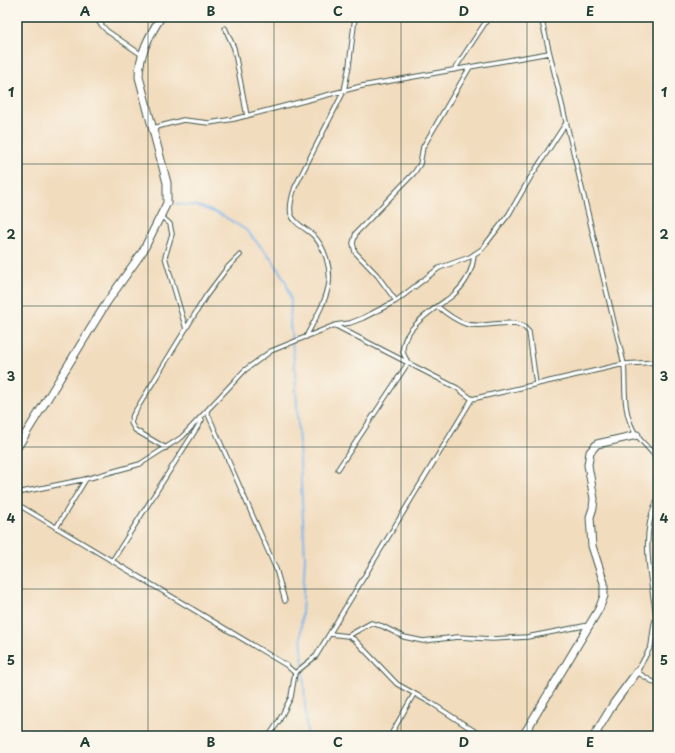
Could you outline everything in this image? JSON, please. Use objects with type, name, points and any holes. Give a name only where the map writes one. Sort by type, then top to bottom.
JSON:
[{"type":"street","points":[[17,448],[107,302],[143,251],[168,203],[167,183],[139,77],[139,64],[147,40],[161,17]]},
{"type":"street","points":[[523,736],[600,609],[604,596],[601,570],[594,557],[592,546],[590,517],[594,499],[588,465],[590,452],[597,444],[636,435]]},
{"type":"street","points":[[597,735],[614,703],[637,672]]},
{"type":"lane","points":[[94,17],[107,31],[142,55]]},
{"type":"lane","points":[[306,337],[325,300],[329,283],[329,268],[323,249],[314,235],[300,225],[291,215],[291,200],[295,187],[344,91],[349,66],[355,17]]},
{"type":"lane","points":[[454,70],[489,17]]},
{"type":"lane","points":[[541,17],[624,364],[626,414],[636,435],[655,455],[658,462]]},
{"type":"lane","points":[[225,28],[234,48],[247,116]]},
{"type":"lane","points":[[153,128],[183,120],[209,123],[247,116],[344,91],[550,53]]},
{"type":"lane","points":[[396,301],[377,275],[355,252],[353,243],[356,233],[414,173],[420,164],[423,147],[470,67]]},
{"type":"lane","points":[[17,493],[86,479],[140,464],[182,437],[245,370],[258,359],[272,351],[335,325],[350,323],[363,318],[396,301],[439,268],[474,254],[482,248],[509,214],[530,178],[566,123]]},
{"type":"lane","points":[[161,216],[170,224],[172,234],[165,257],[186,329]]},
{"type":"lane","points":[[408,363],[403,353],[408,337],[422,317],[452,295],[470,275],[474,264],[474,254]]},
{"type":"lane","points":[[166,448],[134,430],[131,423],[136,409],[216,282],[240,255]]},
{"type":"lane","points":[[437,306],[448,315],[468,326],[504,322],[515,322],[523,326],[529,332],[536,384]]},
{"type":"lane","points":[[335,325],[457,388],[472,399]]},
{"type":"lane","points":[[294,673],[308,664],[316,656],[472,399],[624,364],[658,362]]},
{"type":"lane","points":[[338,469],[408,363]]},
{"type":"lane","points":[[112,561],[207,412]]},
{"type":"lane","points":[[207,412],[276,569],[285,601]]},
{"type":"lane","points":[[56,528],[86,479]]},
{"type":"lane","points":[[658,499],[653,508],[648,534],[651,578],[657,614],[651,646],[637,672],[658,685]]},
{"type":"lane","points":[[17,504],[286,665],[294,673],[294,689],[279,721],[269,736]]},
{"type":"lane","points":[[348,636],[371,623],[382,626],[404,637],[423,641],[458,637],[492,639],[527,637],[590,625]]},
{"type":"lane","points":[[330,634],[348,636],[355,640],[391,680],[482,736]]},
{"type":"lane","points":[[390,736],[414,694]]},
{"type":"waterway","points":[[176,204],[198,206],[222,215],[246,230],[272,259],[286,282],[291,300],[290,324],[295,369],[305,557],[301,632],[307,736]]}]
